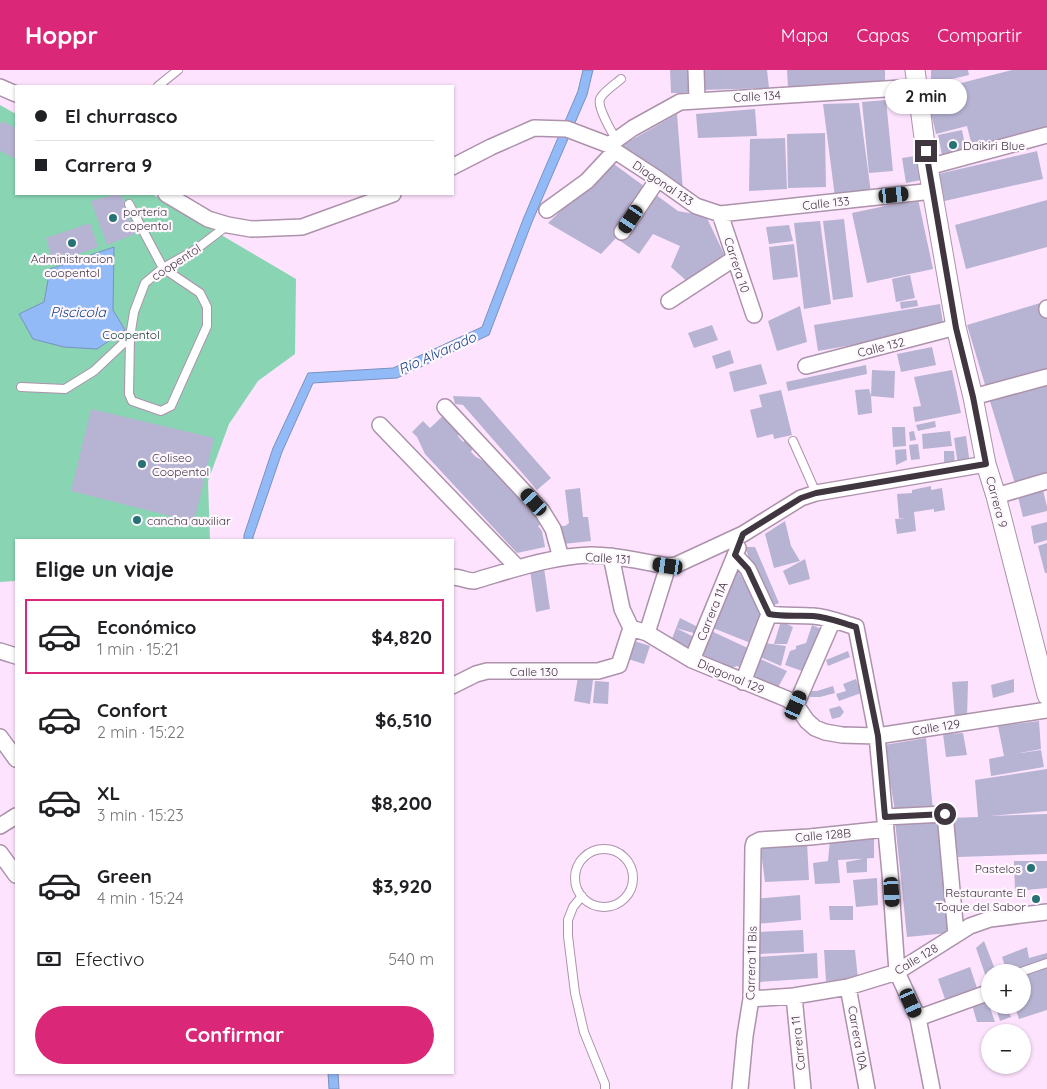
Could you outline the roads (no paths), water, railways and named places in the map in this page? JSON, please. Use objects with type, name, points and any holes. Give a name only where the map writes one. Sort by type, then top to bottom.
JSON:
[{"type":"street","points":[[696,70],[697,100]]},
{"type":"street","name":"Calle 134","points":[[613,145],[633,128],[680,102],[916,79]]},
{"type":"street","name":"Carrera 9","points":[[916,79],[932,191],[956,328],[973,397],[986,464],[1047,695]]},
{"type":"street","points":[[0,87],[15,94]]},
{"type":"street","name":"Diagonal 133","points":[[454,166],[534,128],[567,129],[613,145],[696,206],[720,214]]},
{"type":"street","points":[[928,166],[1047,135]]},
{"type":"street","points":[[546,210],[587,181],[613,145]]},
{"type":"street","points":[[622,232],[658,179]]},
{"type":"street","name":"Calle 133","points":[[720,214],[932,191]]},
{"type":"street","points":[[168,195],[208,219],[251,229],[302,227],[390,195]]},
{"type":"street","name":"Carrera 10","points":[[720,214],[754,315]]},
{"type":"street","points":[[669,301],[735,258]]},
{"type":"street","name":"Calle 132","points":[[806,366],[956,328]]},
{"type":"street","points":[[973,397],[1047,377]]},
{"type":"street","points":[[445,407],[542,511],[553,529],[561,558]]},
{"type":"street","points":[[380,425],[518,568]]},
{"type":"street","name":"Calle 131","points":[[454,577],[474,582],[518,568],[561,558],[592,555],[611,556],[668,566],[676,565],[743,534],[801,498],[816,493],[986,464]]},
{"type":"street","points":[[996,496],[1047,482]]},
{"type":"street","name":"Carrera 11A","points":[[692,660],[743,534]]},
{"type":"street","points":[[735,555],[748,569],[769,614],[743,682]]},
{"type":"street","points":[[611,556],[622,609],[631,628]]},
{"type":"street","points":[[646,632],[668,566]]},
{"type":"street","points":[[769,614],[814,616],[856,627],[878,736],[897,972],[918,1018],[932,1089]]},
{"type":"street","points":[[796,705],[833,620]]},
{"type":"street","name":"Diagonal 129","points":[[631,628],[646,632],[692,660],[787,699],[796,705],[807,721],[825,732]]},
{"type":"street","name":"Calle 130","points":[[454,685],[476,674],[494,671],[598,670],[619,665],[631,628]]},
{"type":"street","points":[[0,651],[15,656]]},
{"type":"street","name":"Calle 129","points":[[825,732],[842,735],[878,736],[1047,710]]},
{"type":"street","points":[[0,737],[15,758]]},
{"type":"street","name":"Calle 128B","points":[[760,840],[810,837],[945,814],[956,934]]},
{"type":"street","points":[[0,826],[15,817]]},
{"type":"street","name":"Carrera 11 Bis","points":[[740,1089],[745,1036],[751,1000],[753,847],[754,843],[760,840]]},
{"type":"street","points":[[0,853],[15,874]]},
{"type":"street","name":"Calle 128","points":[[751,1000],[794,996],[848,987],[897,972],[970,926],[990,919],[1047,912]]},
{"type":"street","name":"Carrera 10A","points":[[848,987],[867,1089]]},
{"type":"street","points":[[918,1018],[981,995]]},
{"type":"street","name":"Carrera 11","points":[[794,996],[803,1089]]},
{"type":"lane","points":[[159,85],[178,70]]},
{"type":"lane","points":[[613,145],[611,131],[599,104],[600,98],[620,79]]},
{"type":"lane","points":[[129,204],[163,268]]},
{"type":"lane","name":"coopentol","points":[[163,268],[200,293],[207,307],[207,326],[171,406],[161,411],[132,401],[129,394],[130,337],[134,312],[145,283],[163,268],[195,250],[228,225]]},
{"type":"lane","points":[[21,387],[65,389],[94,370],[130,337]]},
{"type":"lane","points":[[793,441],[816,493]]},
{"type":"lane","points":[[607,849],[621,854],[627,860],[633,873],[632,888],[628,895],[616,905],[601,907],[587,902],[582,896],[578,890],[576,875],[577,868],[586,855],[592,851],[607,849]]},
{"type":"lane","points":[[582,896],[573,907],[568,920],[569,946],[575,993],[584,1032],[605,1084],[605,1089]]},
{"type":"lane","points":[[1031,969],[1047,963]]},
{"type":"water","name":"Río Alvarado","points":[[583,70],[593,70],[587,95],[532,222],[489,335],[397,378],[313,383],[282,452],[253,539],[244,539],[273,448],[308,373],[393,368],[482,327],[524,217],[578,91]]},
{"type":"water","name":"Piscicola","points":[[114,247],[113,310],[125,330],[97,349],[64,347],[33,339],[19,314],[44,302],[50,269]]},
{"type":"water","points":[[328,1074],[338,1074],[339,1089],[329,1089]]},
{"type":"place","name":"Daikiri Blue","points":[[953,145]]},
{"type":"place","name":"porteria copentol","points":[[113,218]]},
{"type":"place","name":"Administracion coopentol","points":[[72,243]]},
{"type":"place","name":"Coliseo Coopentol","points":[[142,464]]},
{"type":"place","name":"cancha auxiliar","points":[[137,520]]},
{"type":"place","name":"Pastelos","points":[[1031,868]]},
{"type":"place","name":"Restaurante El Toque del Sabor","points":[[1036,899]]},
{"type":"park label","name":"Coopentol","points":[[131,334]]}]
